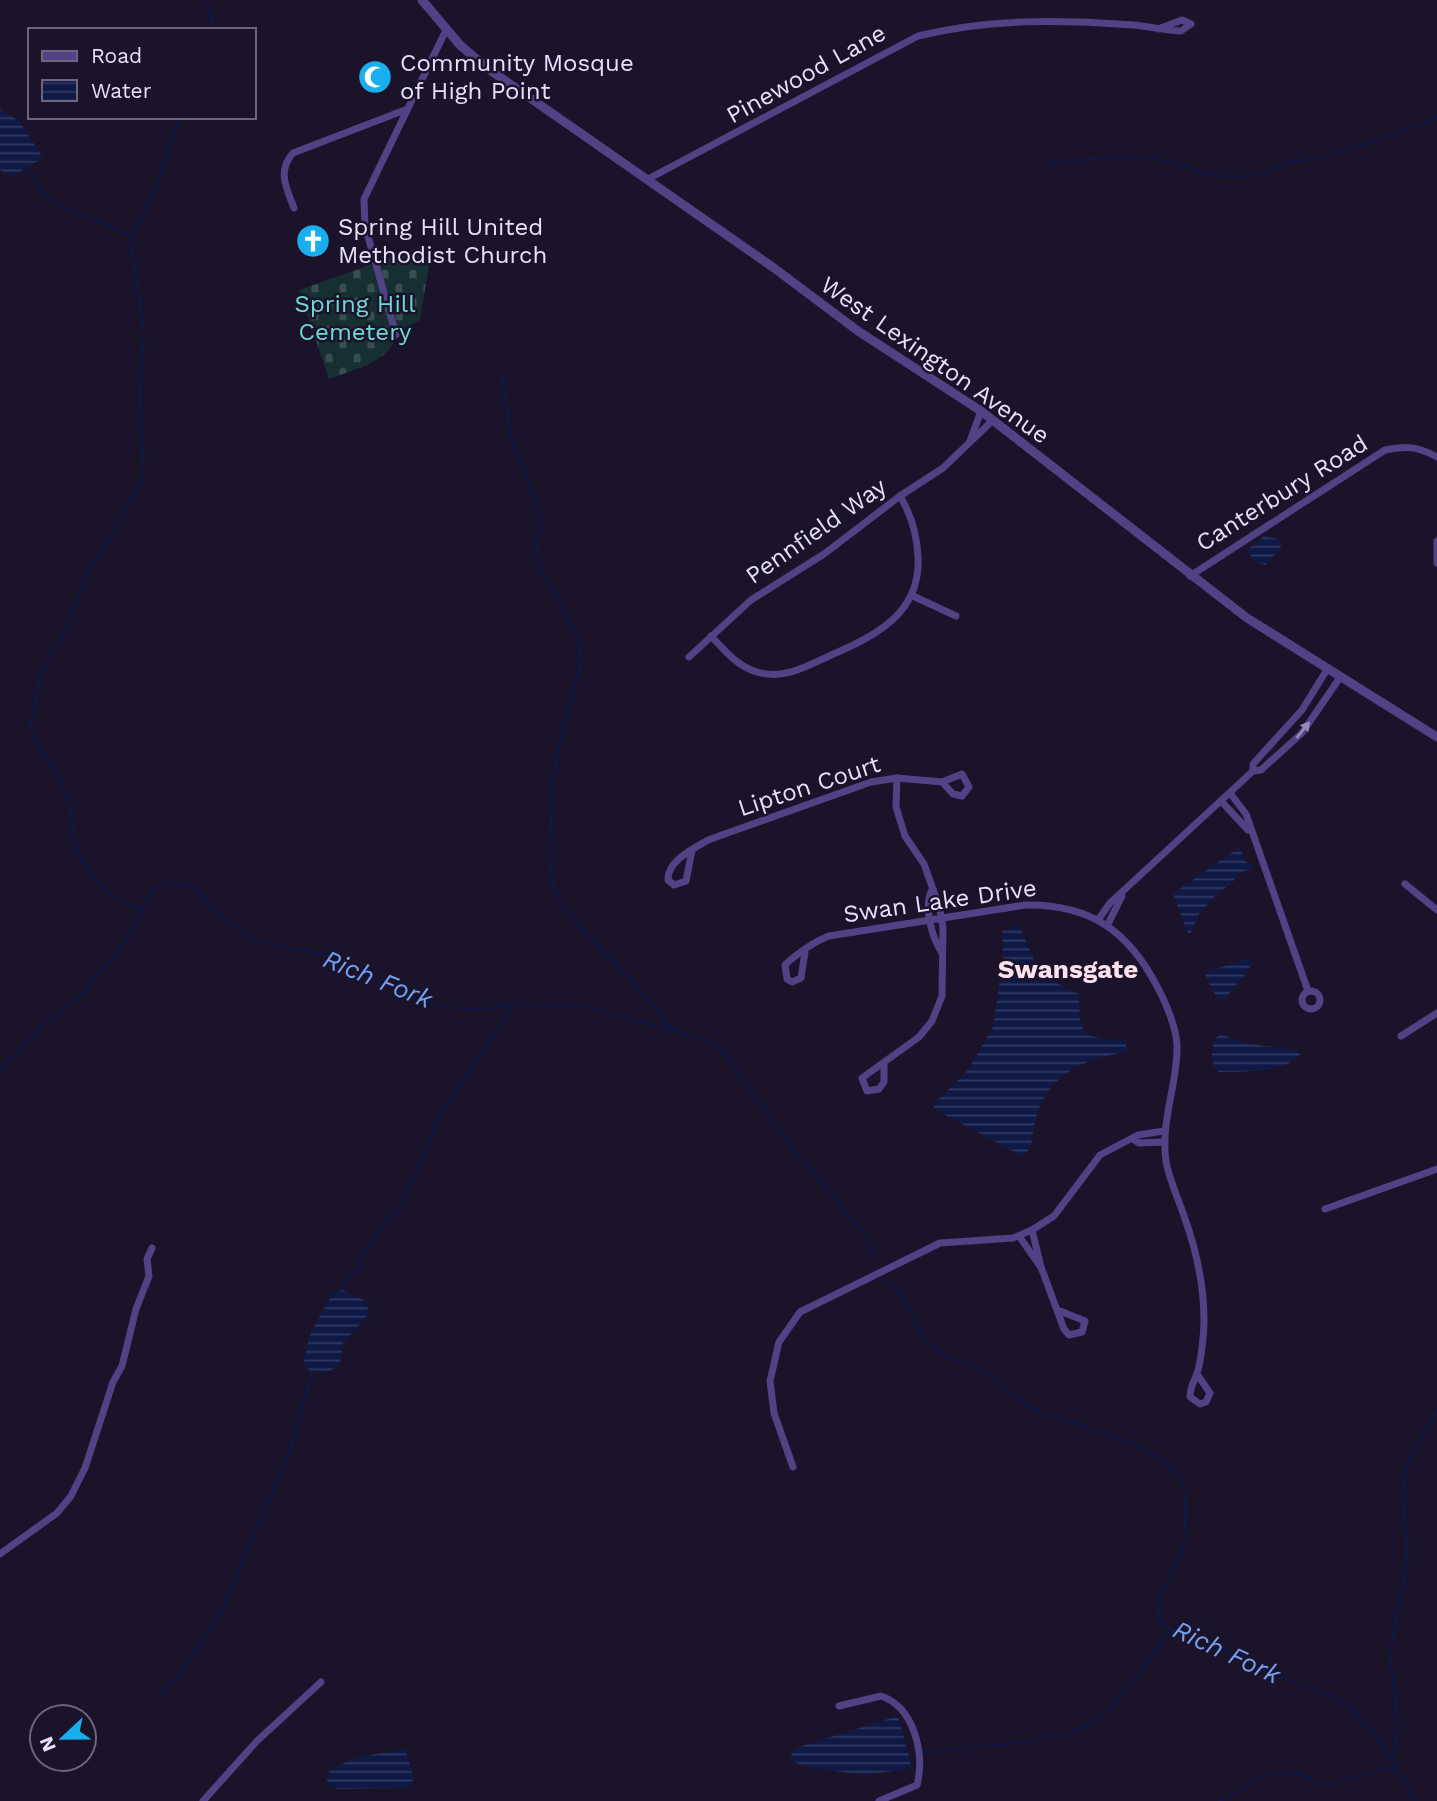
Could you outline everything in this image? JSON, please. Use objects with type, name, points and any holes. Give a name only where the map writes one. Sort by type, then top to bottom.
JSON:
[{"type":"street","name":"West Lexington Avenue","points":[[422,0],[446,30],[486,68],[774,268],[858,331],[981,411],[1247,618],[1437,737]]},
{"type":"street","name":"Pinewood Lane","points":[[648,179],[918,36],[950,28],[1002,22],[1060,22],[1158,29]]},
{"type":"street","points":[[396,335],[365,226],[363,199],[446,30]]},
{"type":"street","points":[[294,208],[283,176],[284,163],[293,153],[405,110]]},
{"type":"street","name":"Pennfield Way","points":[[970,441],[981,411]]},
{"type":"street","name":"Pennfield Way","points":[[689,657],[751,600],[824,554],[900,496],[943,468],[993,420]]},
{"type":"street","name":"Canterbury Road","points":[[1190,576],[1385,450],[1402,446],[1422,449],[1437,457]]},
{"type":"street","points":[[711,636],[734,660],[756,672],[775,675],[796,671],[872,637],[892,622],[913,596],[919,572],[917,534],[909,510],[900,496]]},
{"type":"street","points":[[1437,541],[1437,563]]},
{"type":"street","points":[[913,596],[956,616]]},
{"type":"street","points":[[1253,771],[1253,764],[1302,710],[1328,668]]},
{"type":"street","points":[[1098,920],[1111,903],[1253,771],[1261,770],[1301,733],[1341,676]]},
{"type":"street","points":[[884,1065],[919,1037],[932,1021],[942,996],[942,919],[924,864],[905,836],[896,807],[897,778]]},
{"type":"street","name":"Lipton Court","points":[[692,850],[686,881],[680,885],[671,883],[670,869],[692,850],[708,841],[871,782],[897,778],[942,782]]},
{"type":"street","points":[[1230,793],[1246,814],[1308,991]]},
{"type":"street","points":[[1221,801],[1237,815],[1253,836]]},
{"type":"street","points":[[1405,884],[1437,910]]},
{"type":"street","points":[[932,890],[928,896],[931,921],[942,954]]},
{"type":"street","points":[[1107,926],[1122,895]]},
{"type":"street","name":"Swan Lake Drive","points":[[805,952],[829,936],[1025,905],[1054,904],[1079,910],[1124,939],[1148,968],[1166,1004],[1177,1041],[1176,1074],[1164,1130],[1166,1162],[1187,1224],[1201,1279],[1204,1321],[1197,1374]]},
{"type":"street","points":[[1401,1036],[1437,1013]]},
{"type":"street","points":[[793,1467],[774,1413],[770,1381],[779,1342],[800,1312],[940,1243],[1019,1236],[1032,1230],[1054,1216],[1100,1155],[1138,1135],[1164,1130]]},
{"type":"street","points":[[1133,1139],[1139,1143],[1165,1142]]},
{"type":"street","points":[[1325,1209],[1437,1169]]},
{"type":"street","points":[[1032,1230],[1041,1267],[1060,1311]]},
{"type":"street","points":[[1019,1236],[1041,1267]]},
{"type":"street","points":[[0,1554],[57,1513],[71,1496],[85,1468],[113,1382],[122,1366],[136,1309],[149,1276],[147,1259],[152,1248]]},
{"type":"street","points":[[203,1801],[257,1741],[321,1682]]},
{"type":"street","points":[[839,1706],[872,1697],[890,1699],[907,1717],[914,1732],[919,1758],[917,1785],[911,1790],[879,1801]]},
{"type":"green space","name":"Spring Hill Cemetery","points":[[424,246],[431,252],[420,320],[400,330],[388,350],[372,363],[329,379],[299,290]]},
{"type":"water","points":[[0,109],[19,121],[43,158],[12,176],[0,170]]},
{"type":"water","points":[[1264,536],[1278,539],[1282,545],[1266,565],[1255,562],[1247,550]]},
{"type":"water","points":[[1240,847],[1245,861],[1255,867],[1239,873],[1232,883],[1215,896],[1199,914],[1191,933],[1188,933],[1173,894]]},
{"type":"water","points":[[1019,925],[1041,976],[1079,994],[1080,1018],[1085,1032],[1126,1043],[1126,1052],[1081,1065],[1057,1081],[1041,1105],[1031,1145],[1022,1156],[936,1110],[933,1105],[968,1070],[993,1027],[1003,959],[1002,931]]},
{"type":"water","points":[[1246,959],[1252,962],[1248,971],[1223,1000],[1218,1000],[1204,973]]},
{"type":"water","points":[[1222,1034],[1250,1044],[1298,1051],[1300,1055],[1294,1061],[1274,1068],[1219,1072],[1214,1065],[1212,1051],[1215,1038]]},
{"type":"water","points":[[342,1290],[364,1300],[370,1313],[343,1343],[340,1364],[330,1371],[312,1373],[303,1363],[311,1332],[332,1294]]},
{"type":"water","points":[[898,1716],[912,1768],[865,1775],[806,1767],[793,1761],[791,1755],[796,1748]]},
{"type":"water","points":[[405,1749],[414,1778],[408,1788],[337,1789],[327,1782],[329,1771],[354,1758]]},
{"type":"waterway","points":[[207,0],[214,28]]},
{"type":"waterway","points":[[1047,164],[1111,157],[1159,159],[1219,176],[1258,174],[1289,162],[1332,156],[1437,118]]},
{"type":"waterway","points":[[140,908],[126,905],[111,895],[86,868],[75,847],[69,798],[30,728],[40,678],[63,637],[89,571],[140,487],[144,473],[140,397],[144,332],[132,248],[137,228],[161,175],[178,119]]},
{"type":"waterway","points":[[27,170],[36,185],[60,205],[134,238]]},
{"type":"waterway","points":[[502,375],[511,436],[538,506],[539,530],[536,542],[540,571],[567,615],[579,642],[581,665],[561,737],[552,788],[550,859],[554,891],[574,921],[635,984],[674,1031]]},
{"type":"waterway","name":"Rich Fork","points":[[0,1070],[48,1021],[85,992],[126,941],[150,893],[158,886],[180,883],[199,891],[218,914],[253,940],[329,956],[424,1002],[471,1010],[516,1004],[584,1006],[708,1040],[722,1048],[782,1136],[861,1229],[877,1258]]},
{"type":"waterway","points":[[341,1292],[342,1284],[358,1270],[365,1251],[404,1200],[439,1119],[512,1005]]},
{"type":"waterway","name":"Rich Fork","points":[[886,1281],[906,1303],[919,1329],[937,1350],[983,1372],[1031,1407],[1140,1447],[1174,1470],[1184,1489],[1185,1532],[1183,1552],[1160,1599],[1160,1617],[1164,1626],[1213,1642],[1255,1666],[1335,1697],[1351,1707],[1385,1749],[1416,1801]]},
{"type":"waterway","points":[[157,1697],[183,1671],[218,1620],[291,1449],[312,1373]]},
{"type":"waterway","points":[[1392,1760],[1398,1729],[1392,1644],[1407,1550],[1404,1484],[1410,1460],[1437,1409]]},
{"type":"waterway","points":[[923,1751],[1038,1740],[1081,1728],[1107,1712],[1173,1630]]},
{"type":"waterway","points":[[1220,1801],[1269,1774],[1297,1773],[1329,1785],[1379,1770],[1396,1769]]},
{"type":"place","name":"Community Mosque of High Point","points":[[375,77]]},
{"type":"place","name":"Spring Hill United Methodist Church","points":[[313,241]]},
{"type":"district","name":"Swansgate","points":[[1068,969]]}]
